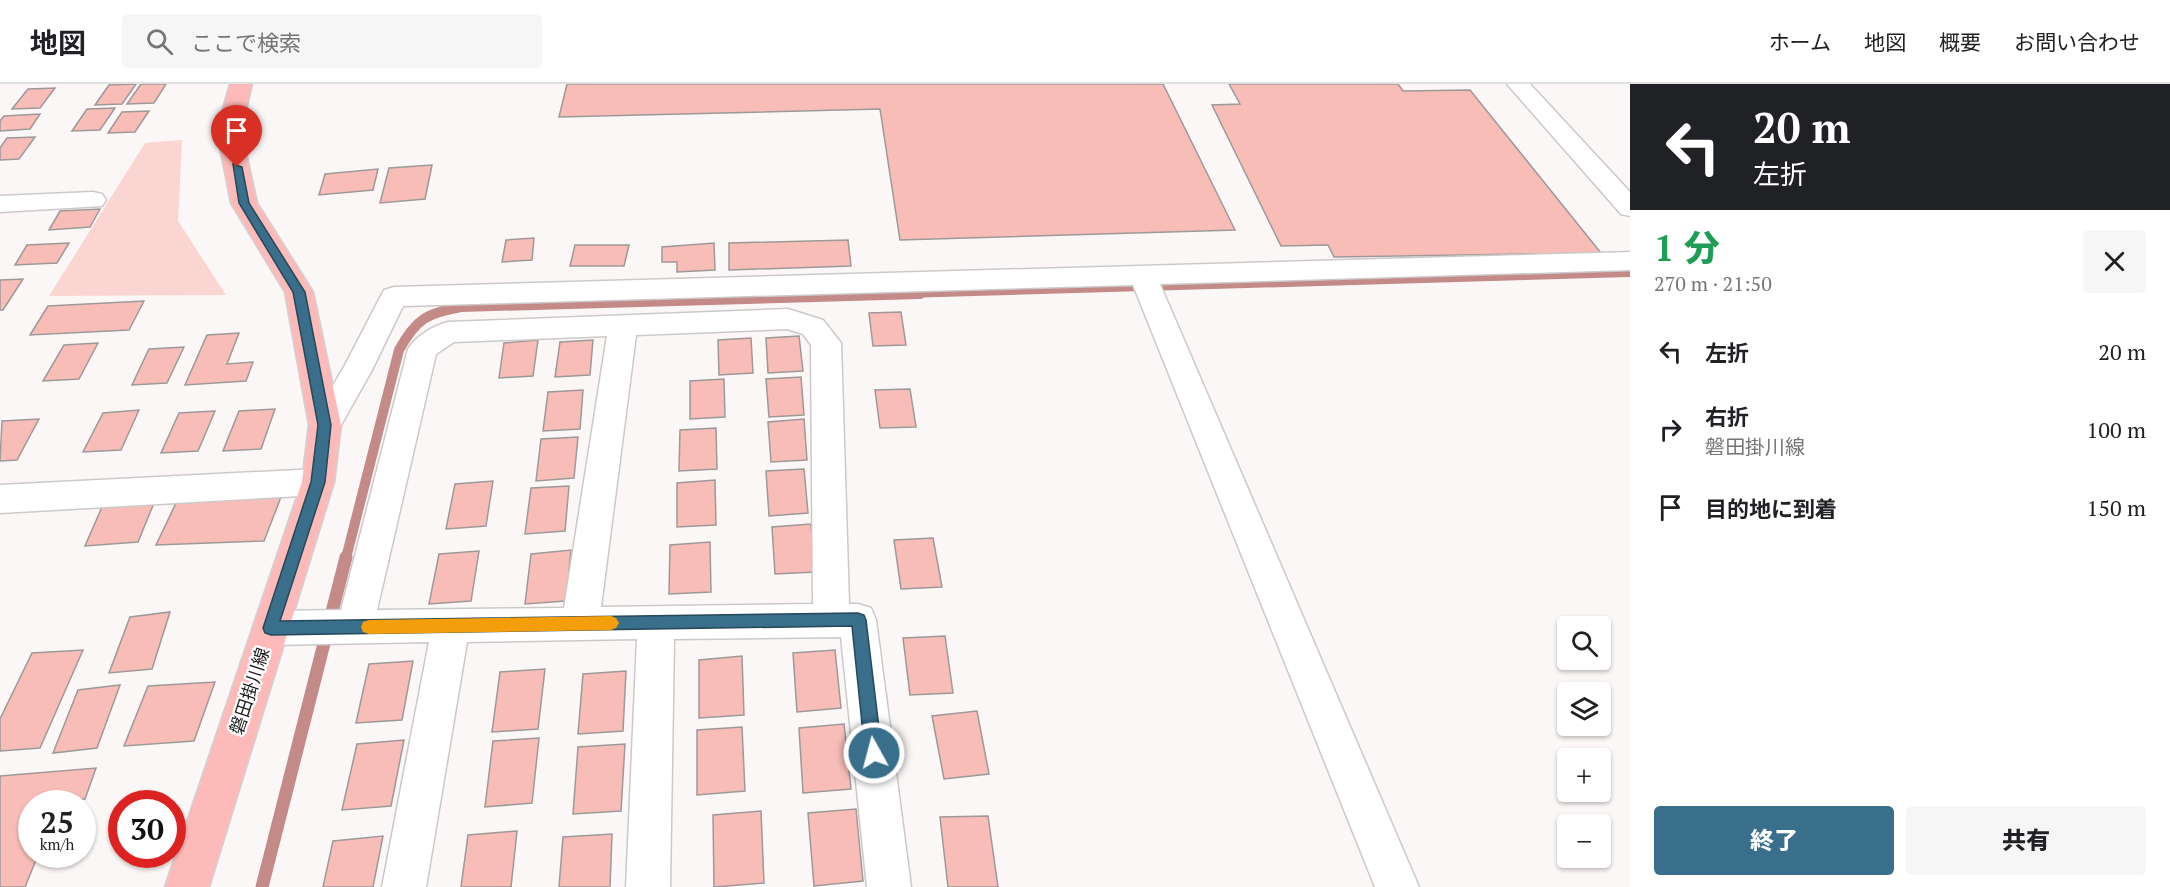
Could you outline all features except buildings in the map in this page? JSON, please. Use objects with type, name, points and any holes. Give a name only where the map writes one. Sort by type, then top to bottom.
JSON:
[{"type":"main road","name":"磐田掛川線","points":[[187,887],[318,482],[325,425],[299,292],[244,203],[229,130],[241,84]]},
{"type":"street","points":[[1518,84],[1630,208]]},
{"type":"street","points":[[0,204],[93,200]]},
{"type":"street","points":[[325,425],[357,370],[394,297],[1630,261]]},
{"type":"street","points":[[1143,275],[1397,887]]},
{"type":"street","points":[[355,627],[423,349],[448,332],[788,319],[813,327],[826,343],[831,620]]},
{"type":"street","points":[[580,624],[623,325]]},
{"type":"street","points":[[0,499],[318,482]]},
{"type":"street","points":[[271,628],[858,620],[889,887]]},
{"type":"street","points":[[648,887],[656,622]]},
{"type":"street","points":[[404,887],[451,626]]},
{"type":"shaded area","points":[[182,140],[178,221],[226,295],[49,296],[145,143]]},
{"type":"waterway","points":[[869,295],[1630,273]]},
{"type":"waterway","points":[[346,558],[399,350],[417,324],[431,315],[461,307],[920,294]]},
{"type":"waterway","points":[[262,887],[346,557]]},
{"type":"slow traffic","points":[[369,627],[611,623]]},
{"type":"route","points":[[237,167],[244,203],[299,292],[325,425],[318,482],[271,628],[858,620],[874,753]]}]
